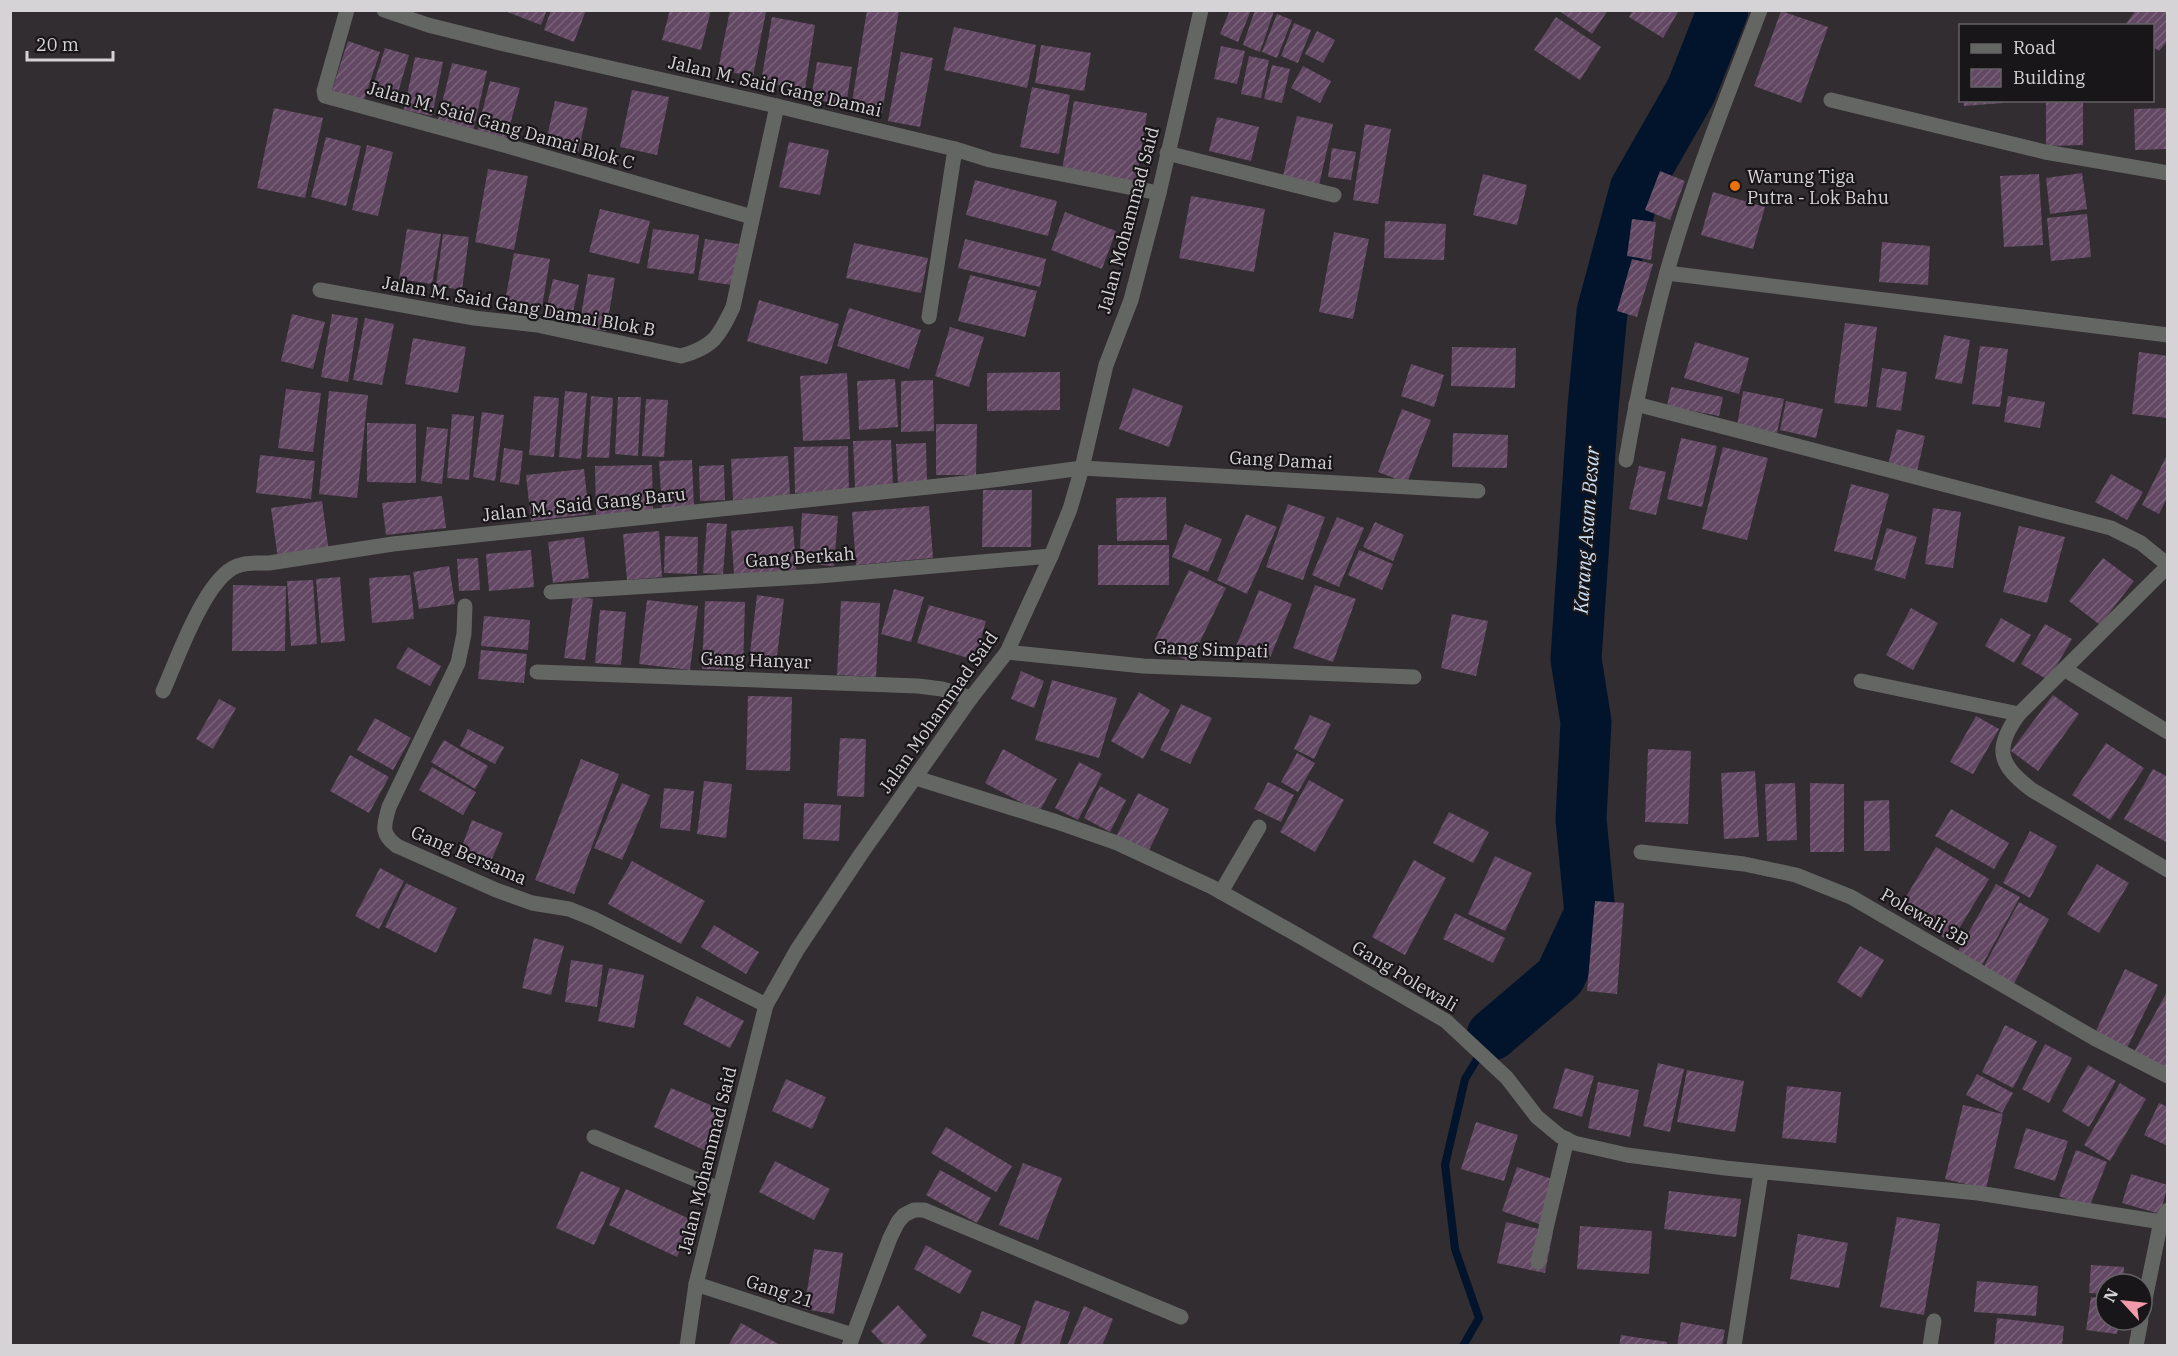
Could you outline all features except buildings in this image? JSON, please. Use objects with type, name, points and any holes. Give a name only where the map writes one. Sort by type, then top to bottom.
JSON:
[{"type":"street","name":"Jalan M. Said Gang Damai Blok C","points":[[347,10],[324,91],[325,96],[752,217]]},
{"type":"street","name":"Jalan M. Said Gang Damai","points":[[384,10],[500,43],[955,148],[990,160],[1159,193]]},
{"type":"street","name":"Jalan Mohammad Said","points":[[687,1346],[696,1284],[766,1005],[804,940],[971,698],[1007,652],[1070,509],[1106,365],[1131,300],[1159,193],[1201,10]]},
{"type":"street","points":[[1626,460],[1636,404],[1667,273],[1699,174],[1760,10]]},
{"type":"street","points":[[1831,100],[2045,152],[2168,173]]},
{"type":"street","name":"Jalan M. Said Gang Damai Blok B","points":[[320,290],[474,318],[537,325],[681,356],[696,352],[709,345],[722,330],[733,307],[777,106]]},
{"type":"street","points":[[929,317],[955,148]]},
{"type":"street","points":[[1167,153],[1334,195]]},
{"type":"street","points":[[1667,273],[2168,335]]},
{"type":"street","points":[[1636,404],[2111,528],[2141,543],[2168,565],[2019,714],[2009,727],[2003,743],[2003,754],[2007,767],[2014,777],[2032,790],[2168,870]]},
{"type":"street","name":"Gang Damai","points":[[1082,468],[1478,491]]},
{"type":"street","name":"Jalan M. Said Gang Baru","points":[[163,691],[199,610],[216,584],[236,566],[393,544],[985,482],[1082,468]]},
{"type":"street","name":"Gang Berkah","points":[[551,592],[819,576],[1051,556]]},
{"type":"street","name":"Gang Bersama","points":[[465,606],[464,634],[459,663],[389,807],[384,822],[385,834],[390,841],[496,891],[532,903],[556,906],[594,919],[766,1005]]},
{"type":"street","name":"Gang Simpati","points":[[1007,652],[1143,666],[1414,677]]},
{"type":"street","points":[[2064,669],[2168,732]]},
{"type":"street","name":"Gang Hanyar","points":[[537,672],[918,686],[942,689],[971,698]]},
{"type":"street","points":[[1861,681],[2019,714]]},
{"type":"street","name":"Gang Polewali","points":[[916,778],[1117,843],[1221,892],[1446,1021],[1507,1078],[1538,1117],[1567,1139],[1595,1149],[1761,1173],[1978,1193],[2165,1218]]},
{"type":"street","points":[[1221,892],[1259,827]]},
{"type":"street","name":"Polewali 3B","points":[[1641,852],[1744,864],[1796,875],[1851,897],[2094,1038],[2168,1076]]},
{"type":"street","points":[[594,1137],[719,1189]]},
{"type":"street","points":[[1538,1263],[1567,1139]]},
{"type":"street","points":[[1734,1346],[1761,1173]]},
{"type":"street","points":[[851,1340],[890,1238],[904,1215],[914,1210],[924,1210],[1181,1317]]},
{"type":"street","points":[[2152,1272],[2165,1218]]},
{"type":"street","name":"Gang 21","points":[[696,1284],[851,1340]]},
{"type":"street","points":[[1930,1346],[1934,1321]]},
{"type":"waterway","name":"Karang Asam Besar","points":[[1492,1035],[1560,977],[1590,913],[1581,819],[1586,722],[1576,659],[1593,407],[1602,312],[1635,189],[1691,91],[1723,10]]},
{"type":"waterway","points":[[1463,1346],[1479,1318],[1455,1249],[1445,1165],[1465,1079],[1492,1035]]},
{"type":"place","name":"Warung Tiga Putra - Lok Bahu","points":[[1735,186]]}]
